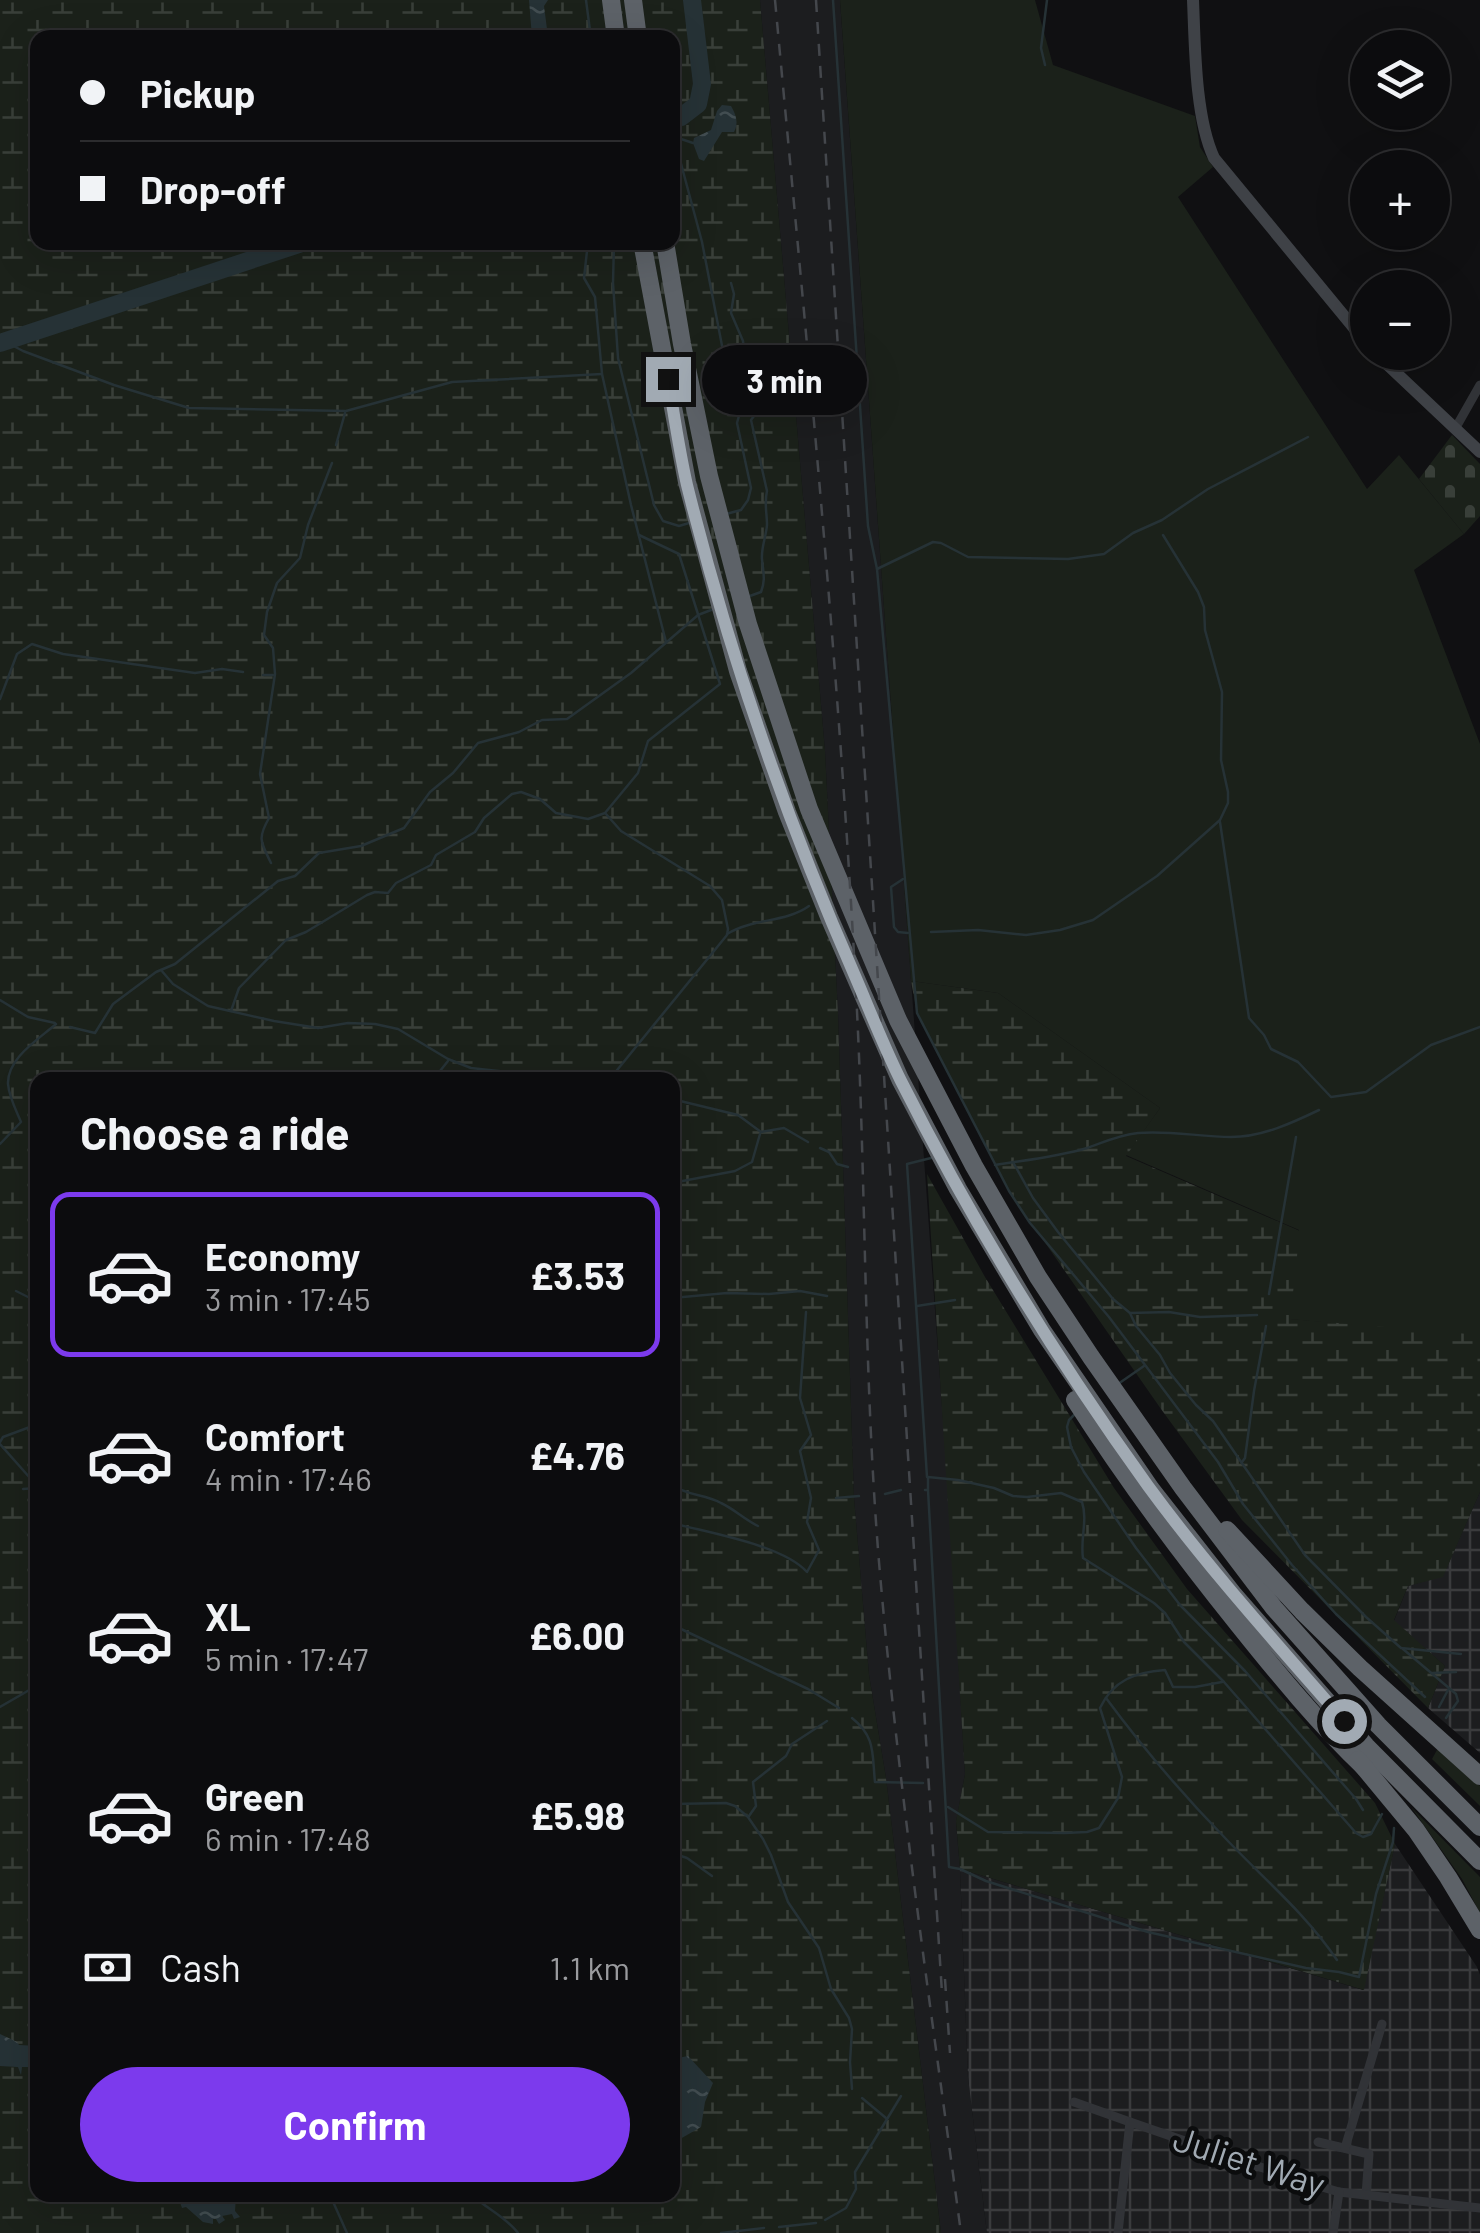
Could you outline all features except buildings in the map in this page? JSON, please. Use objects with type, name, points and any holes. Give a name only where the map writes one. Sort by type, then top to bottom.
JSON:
[{"type":"highway","points":[[611,0],[615,30]]},
{"type":"highway","points":[[633,0],[637,30]]},
{"type":"highway","points":[[644,250],[687,482],[738,670],[787,812],[900,1079],[958,1189],[1147,1506],[1276,1672],[1365,1768]]},
{"type":"highway","points":[[666,250],[709,476],[748,624],[809,808],[898,1020],[974,1166],[1038,1277],[1136,1423],[1274,1608],[1378,1725],[1480,1827]]},
{"type":"highway","points":[[1110,1441],[1234,1596],[1296,1683],[1416,1830],[1480,1930]]},
{"type":"highway","points":[[1183,1488],[1360,1668],[1480,1776]]},
{"type":"highway","points":[[1234,1596],[1366,1746],[1480,1861]]},
{"type":"main road","points":[[1193,0],[1201,103],[1214,158],[1350,323]]},
{"type":"main road","points":[[1393,370],[1480,452]]},
{"type":"street","points":[[1455,429],[1480,385]]},
{"type":"street","points":[[1345,2148],[1382,2024]]},
{"type":"street","points":[[1074,2102],[1130,2122]]},
{"type":"street","name":"Juliet Way","points":[[1118,2233],[1130,2122],[1339,2192],[1480,2208]]},
{"type":"street","points":[[1318,2142],[1369,2154],[1366,2195]]},
{"type":"street","points":[[1333,2233],[1339,2192]]},
{"type":"shaded area","points":[[760,0],[840,0],[949,1503],[965,1774],[956,1822],[968,2077],[987,2233],[941,2233],[886,1778],[869,1675],[854,1498],[825,751]]},
{"type":"shaded area","points":[[1480,1492],[1480,1753],[1428,1708],[1445,1666],[1394,1621],[1408,1586],[1443,1576]]},
{"type":"shaded area","points":[[1395,1844],[1480,1975],[1480,2233],[987,2233],[968,2077],[960,1869],[1363,1990]]},
{"type":"green space","points":[[0,0],[760,0],[825,751],[854,1498],[869,1675],[886,1778],[941,2233],[0,2233]]},
{"type":"green space","points":[[840,0],[1035,0],[1053,65],[1195,116],[1200,147],[1213,167],[1178,197],[1367,489],[1399,455],[1464,534],[1414,570],[1480,744],[1480,1337],[1289,1319],[1299,1230],[1126,1155],[1160,1108],[998,993],[911,981]]},
{"type":"green space","points":[[1452,435],[1480,464],[1480,516],[1464,534],[1419,479]]},
{"type":"green space","points":[[911,981],[998,993],[1160,1108],[1126,1156],[1300,1231],[1290,1319],[1480,1335],[1480,1492],[1443,1577],[1408,1586],[1394,1620],[1445,1666],[1428,1708],[1242,1520],[1161,1409],[1009,1191],[917,1013]]},
{"type":"green space","points":[[927,1174],[1114,1488],[1187,1589],[1375,1803],[1395,1844],[1364,1990],[960,1869],[956,1821],[965,1774]]},
{"type":"green space","points":[[1438,1748],[1480,1786],[1480,1806],[1432,1759]]},
{"type":"green space","points":[[1411,1807],[1480,1877],[1480,1913],[1462,1879]]},
{"type":"water","points":[[529,0],[548,0],[544,6],[547,30],[531,30]]},
{"type":"water","points":[[722,105],[731,106],[736,129],[722,132],[704,161],[699,159],[694,138],[711,130]]},
{"type":"water","points":[[0,2034],[19,2045],[30,2046],[30,2067],[22,2067],[21,2075],[18,2067],[0,2066]]},
{"type":"water","points":[[688,2056],[713,2083],[701,2127],[680,2139],[680,2058]]},
{"type":"water","points":[[180,2202],[236,2202],[235,2211],[240,2217],[222,2216],[225,2220],[219,2224],[213,2219],[213,2224],[182,2208]]},
{"type":"waterway","points":[[586,0],[590,30]]},
{"type":"waterway","points":[[681,117],[698,104],[702,84],[692,0]]},
{"type":"waterway","points":[[833,0],[868,526],[877,569],[917,1013],[1009,1191],[1030,1223],[1109,1317],[1218,1462],[1243,1504],[1292,1565],[1336,1614],[1425,1697]]},
{"type":"waterway","points":[[1045,65],[1041,48],[1047,0]]},
{"type":"waterway","points":[[680,140],[693,143]]},
{"type":"waterway","points":[[680,160],[702,242],[730,387],[737,397],[737,423],[751,488],[741,510],[726,514]]},
{"type":"waterway","points":[[0,343],[281,250]]},
{"type":"waterway","points":[[587,250],[584,278],[595,297],[602,374],[666,642]]},
{"type":"waterway","points":[[614,250],[618,358],[654,505],[663,521],[679,526],[689,523]]},
{"type":"waterway","points":[[731,283],[731,313],[743,341],[747,377],[757,412],[751,420],[767,491],[763,583],[761,592],[747,597]]},
{"type":"waterway","points":[[6,342],[114,385],[189,408],[346,411],[452,382],[602,374]]},
{"type":"waterway","points":[[336,445],[345,413]]},
{"type":"waterway","points":[[877,569],[933,542],[968,557],[1068,559],[1104,554],[1208,489],[1308,437]]},
{"type":"waterway","points":[[271,863],[262,840],[269,818],[260,774],[275,674],[273,648],[264,635],[267,612],[277,583],[300,558],[332,463]]},
{"type":"waterway","points":[[231,1011],[239,988],[286,940],[367,895],[388,893],[396,883],[431,865],[436,855],[475,832],[484,818],[512,794],[521,792],[540,799],[556,813],[588,819],[605,813],[638,773],[648,741],[720,684],[679,554],[639,535]]},
{"type":"waterway","points":[[931,932],[978,930],[1026,935],[1093,920],[1157,876],[1220,820],[1228,803],[1221,760],[1222,692],[1205,630],[1204,607],[1163,535]]},
{"type":"waterway","points":[[278,881],[295,876],[319,853],[361,846],[404,828],[430,792],[453,773],[478,743],[519,732],[542,720],[567,719],[631,673],[698,615],[711,610]]},
{"type":"waterway","points":[[0,699],[17,654],[32,644],[63,654],[195,673],[222,669],[243,672]]},
{"type":"waterway","points":[[263,675],[273,675]]},
{"type":"waterway","points":[[606,814],[621,831],[710,886],[722,900],[728,929],[616,1072]]},
{"type":"waterway","points":[[1220,822],[1249,1018],[1271,1049],[1298,1062],[1331,1097],[1366,1092],[1431,1045],[1480,1027]]},
{"type":"waterway","points":[[903,879],[891,887],[894,927],[898,932],[908,933]]},
{"type":"waterway","points":[[70,1027],[95,1033],[113,1004],[156,972],[175,964],[278,881]]},
{"type":"waterway","points":[[727,934],[809,906]]},
{"type":"waterway","points":[[161,970],[173,984],[208,1006],[318,1028],[348,1023],[398,1029],[471,1068],[509,1072]]},
{"type":"waterway","points":[[0,1000],[28,1017],[55,1023]]},
{"type":"waterway","points":[[0,1144],[21,1122],[8,1084],[13,1066],[25,1050],[56,1024]]},
{"type":"waterway","points":[[439,1072],[448,1061]]},
{"type":"waterway","points":[[680,1101],[738,1115],[761,1132],[784,1128],[808,1142]]},
{"type":"waterway","points":[[995,1165],[1064,1154],[1138,1133],[1254,1135],[1319,1110]]},
{"type":"waterway","points":[[680,1181],[735,1171],[752,1162],[760,1134]]},
{"type":"waterway","points":[[1269,1294],[1296,1137]]},
{"type":"waterway","points":[[820,1148],[829,1152],[837,1164],[848,1167]]},
{"type":"waterway","points":[[927,1477],[907,1164],[935,1157]]},
{"type":"waterway","points":[[1013,1162],[1058,1232],[1113,1299],[1130,1313],[1170,1373],[1213,1421],[1305,1555],[1401,1648],[1461,1654]]},
{"type":"waterway","points":[[16,1291],[30,1298]]},
{"type":"waterway","points":[[680,1297],[800,1291],[827,1296]]},
{"type":"waterway","points":[[917,1306],[955,1300]]},
{"type":"waterway","points":[[680,1525],[763,1547],[807,1572],[819,1550],[807,1522],[811,1498],[800,1451],[811,1435],[800,1398],[806,1312]]},
{"type":"waterway","points":[[1130,1313],[1257,1315]]},
{"type":"waterway","points":[[1242,1462],[1266,1326]]},
{"type":"waterway","points":[[1118,1384],[1144,1366]]},
{"type":"waterway","points":[[1074,1415],[1067,1427],[1071,1447],[1136,1548],[1180,1605],[1245,1671],[1363,1810]]},
{"type":"waterway","points":[[0,1442],[3,1437],[30,1427]]},
{"type":"waterway","points":[[0,1444],[30,1478]]},
{"type":"waterway","points":[[925,1490],[928,1477],[994,1488],[1013,1496],[1061,1493],[1082,1502],[1083,1558],[1165,1613],[1184,1642],[1356,1833],[1363,1837],[1371,1834],[1382,1814]]},
{"type":"waterway","points":[[23,1489],[30,1488]]},
{"type":"waterway","points":[[680,1489],[721,1503],[758,1526]]},
{"type":"waterway","points":[[885,1494],[901,1490]]},
{"type":"waterway","points":[[928,1490],[949,1867],[1148,1932],[1359,1977],[1394,1828]]},
{"type":"waterway","points":[[836,1498],[859,1496]]},
{"type":"waterway","points":[[680,1629],[808,1689],[839,1708]]},
{"type":"waterway","points":[[1403,1649],[1456,1694],[1458,1701],[1446,1718]]},
{"type":"waterway","points":[[948,1807],[988,1832],[1064,1833],[1099,1828],[1118,1798],[1122,1777],[1100,1708],[1105,1698],[1119,1684],[1135,1676],[1165,1670],[1173,1687],[1222,1682]]},
{"type":"waterway","points":[[1432,1673],[1456,1672]]},
{"type":"waterway","points":[[0,1707],[30,1690]]},
{"type":"waterway","points":[[1439,1707],[1448,1690]]},
{"type":"waterway","points":[[1106,1698],[1179,1788],[1299,1912],[1337,1960]]},
{"type":"waterway","points":[[852,1718],[869,1739],[875,1782],[923,1783]]},
{"type":"waterway","points":[[749,1816],[756,1806],[753,1782],[786,1756],[792,1744],[827,1721]]},
{"type":"waterway","points":[[680,1804],[735,1806],[763,1839],[788,1902],[819,1948],[831,1989],[849,2018],[852,2089]]},
{"type":"waterway","points":[[680,1856],[712,1876]]},
{"type":"waterway","points":[[825,2220],[846,2208],[856,2189],[855,2172],[901,2096]]},
{"type":"waterway","points":[[862,2098],[886,2118]]},
{"type":"waterway","points":[[333,2202],[347,2233]]},
{"type":"waterway","points":[[481,2202],[518,2233]]},
{"type":"waterway","points":[[779,2227],[816,2223]]},
{"type":"waterway","points":[[721,2233],[764,2228]]},
{"type":"railway","points":[[775,0],[821,505],[850,884],[879,1562],[905,1814],[961,2233]]},
{"type":"railway","points":[[816,0],[942,1993]]},
{"type":"railway","points":[[945,1979],[950,2053]]},
{"type":"route","points":[[668,379],[687,482],[738,670],[787,812],[900,1079],[958,1189],[1042,1330],[1114,1438],[1234,1596],[1344,1721]]}]
